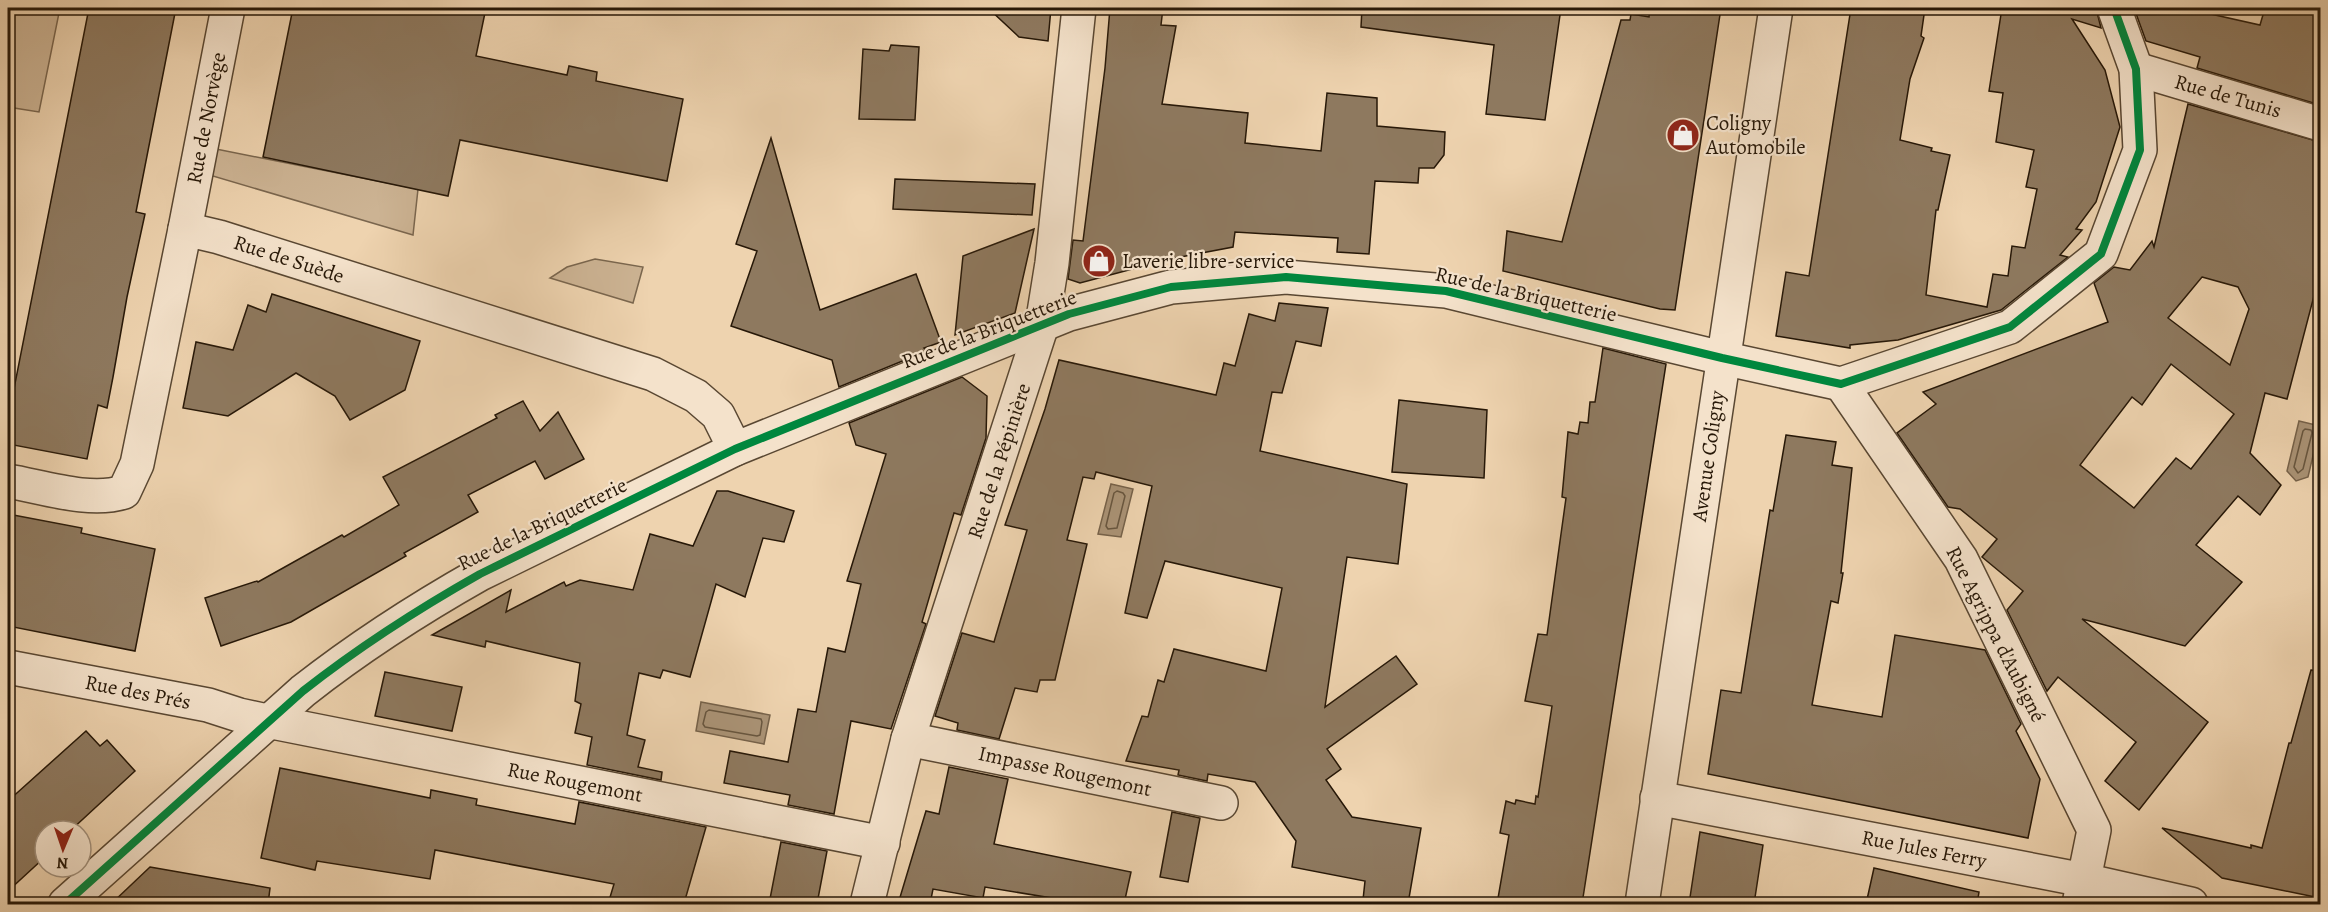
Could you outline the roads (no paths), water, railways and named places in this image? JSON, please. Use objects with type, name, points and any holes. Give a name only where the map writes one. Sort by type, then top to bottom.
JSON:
[{"type":"street","name":"Rue de Norvège","points":[[185,229],[228,8]]},
{"type":"street","name":"Rue de la Pépinière","points":[[867,904],[908,739],[1042,325],[1052,263],[1079,8]]},
{"type":"street","name":"Avenue Coligny","points":[[1642,904],[1776,8]]},
{"type":"street","points":[[1841,384],[2010,327],[2101,254],[2140,150],[2136,69],[2114,8]]},
{"type":"street","name":"Rue de Tunis","points":[[2136,69],[2320,124]]},
{"type":"street","name":"Rue de Suède","points":[[185,229],[219,237],[653,374],[696,396],[718,415],[735,449]]},
{"type":"street","points":[[8,481],[91,496],[109,496],[124,492],[137,464],[185,229]]},
{"type":"street","name":"Rue de la Briquetterie","points":[[65,904],[267,721],[343,660],[440,596],[480,574],[735,449],[1069,314],[1171,287],[1286,277],[1446,291],[1722,358],[1841,384]]},
{"type":"street","name":"Rue Agrippa d'Aubigné","points":[[1841,384],[1960,559],[2089,819],[2094,830],[2081,892]]},
{"type":"street","name":"Rue des Prés","points":[[8,667],[208,705],[267,721]]},
{"type":"street","name":"Rue Rougemont","points":[[267,721],[883,843]]},
{"type":"street","name":"Impasse Rougemont","points":[[908,739],[1221,803]]},
{"type":"street","name":"Rue Jules Ferry","points":[[1657,798],[2081,892],[2191,904]]},
{"type":"water","points":[[2299,421],[2320,426],[2308,477],[2296,481],[2287,471]]},
{"type":"water","points":[[1111,484],[1133,489],[1121,537],[1098,534]]},
{"type":"water","points":[[701,702],[770,715],[764,744],[696,731]]},
{"type":"place","name":"Coligny Automobile","points":[[1683,135]]},
{"type":"place","name":"Laverie libre-service","points":[[1099,261]]}]
